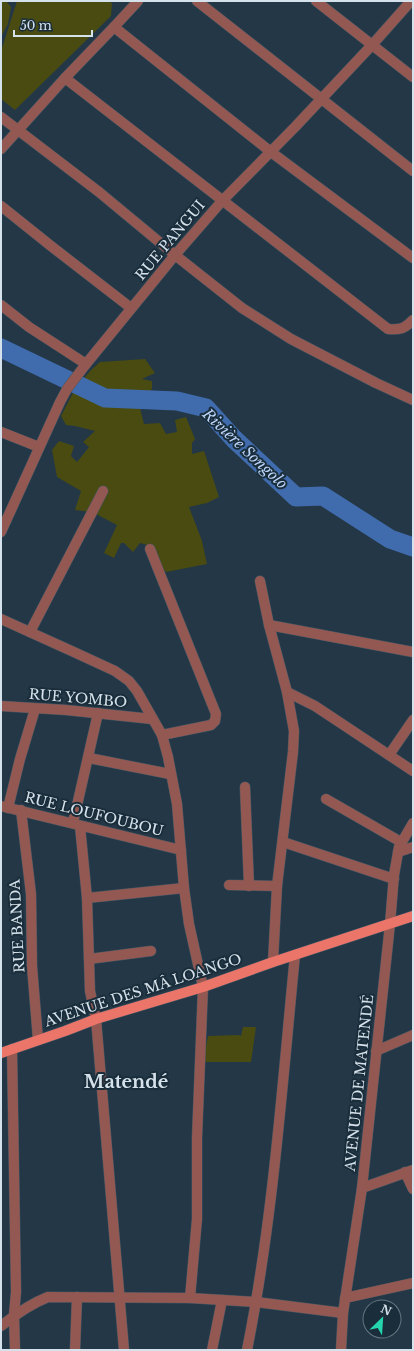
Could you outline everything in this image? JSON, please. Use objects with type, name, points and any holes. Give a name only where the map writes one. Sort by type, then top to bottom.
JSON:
[{"type":"main road","name":"AVENUE DES MÂ LOANGO","points":[[1,1053],[96,1019],[203,987],[273,962],[413,916]]},
{"type":"street","points":[[1,148],[138,1]]},
{"type":"street","points":[[197,1],[413,170]]},
{"type":"street","points":[[316,1],[413,77]]},
{"type":"street","name":"RUE PANGUI","points":[[1,532],[67,389],[78,374],[175,255],[222,201],[271,152],[372,45],[411,1]]},
{"type":"street","points":[[114,27],[271,152],[413,258]]},
{"type":"street","points":[[65,78],[388,329],[397,330],[406,327],[413,320]]},
{"type":"street","points":[[1,117],[99,192],[242,308],[291,338],[376,384],[413,400]]},
{"type":"street","points":[[1,206],[131,308]]},
{"type":"street","points":[[1,305],[29,327],[86,364]]},
{"type":"street","points":[[1,432],[39,447]]},
{"type":"street","points":[[30,632],[102,491]]},
{"type":"street","points":[[150,550],[216,714],[215,721],[211,725],[162,735]]},
{"type":"street","points":[[260,581],[269,625],[287,692],[294,731],[293,752],[277,886],[273,962]]},
{"type":"street","points":[[1,621],[30,632],[115,671],[129,681],[137,691],[162,735],[177,804],[184,888],[189,924],[203,987],[197,1138],[197,1219],[190,1298]]},
{"type":"street","points":[[269,625],[413,652]]},
{"type":"street","points":[[287,692],[315,706],[413,771]]},
{"type":"street","name":"RUE YOMBO","points":[[1,706],[66,710],[152,719]]},
{"type":"street","points":[[4,807],[35,709]]},
{"type":"street","points":[[98,713],[76,824],[87,898],[90,991],[96,1019],[124,1350]]},
{"type":"street","points":[[389,756],[413,720]]},
{"type":"street","points":[[89,758],[170,774]]},
{"type":"street","points":[[245,787],[249,886]]},
{"type":"street","points":[[326,799],[402,842]]},
{"type":"street","name":"RUE LOUFOUBOU","points":[[4,807],[181,850]]},
{"type":"street","name":"RUE BANDA","points":[[21,810],[31,894],[32,966],[38,1040]]},
{"type":"street","name":"AVENUE DE MATENDÉ","points":[[343,1348],[344,1298],[362,1188],[394,879],[398,852],[413,822]]},
{"type":"street","points":[[283,842],[394,879]]},
{"type":"street","points":[[398,852],[413,847]]},
{"type":"street","points":[[229,885],[277,886]]},
{"type":"street","points":[[87,898],[184,888]]},
{"type":"street","points":[[89,959],[152,950]]},
{"type":"street","points":[[247,1350],[256,1302],[275,1160],[295,955]]},
{"type":"street","points":[[376,1051],[413,1035]]},
{"type":"street","points":[[12,1050],[16,1292],[14,1315],[15,1350]]},
{"type":"street","points":[[362,1188],[409,1171],[413,1189]]},
{"type":"street","points":[[344,1298],[413,1283]]},
{"type":"street","points":[[1,1326],[32,1303],[48,1297],[190,1298],[256,1302],[343,1313]]},
{"type":"street","points":[[75,1350],[77,1297]]},
{"type":"street","points":[[212,1350],[222,1300]]},
{"type":"shaded area","points":[[1,1],[6,1],[11,7],[8,24],[1,37]]},
{"type":"shaded area","points":[[17,1],[107,1],[112,3],[111,16],[15,110],[1,99],[1,48]]},
{"type":"shaded area","points":[[145,359],[155,373],[142,379],[152,381],[152,388],[147,400],[156,401],[158,406],[140,408],[144,424],[160,423],[166,434],[177,432],[175,420],[186,417],[195,439],[192,443],[192,454],[204,451],[219,497],[207,503],[189,507],[202,541],[207,564],[166,572],[151,556],[151,546],[140,543],[133,552],[124,543],[121,543],[114,558],[104,553],[117,525],[92,512],[75,510],[81,491],[57,477],[52,450],[59,441],[74,446],[71,456],[77,462],[89,447],[83,442],[95,431],[66,425],[61,416],[75,389],[100,362]]},
{"type":"shaded area","points":[[243,1027],[256,1027],[251,1062],[203,1062],[208,1036],[241,1036]]},
{"type":"waterway","name":"Rivière Songolo","points":[[1,348],[105,398],[177,401],[206,408],[234,439],[296,497],[323,496],[390,539],[413,547]]},
{"type":"district","name":"Matendé","points":[[126,1082]]}]
